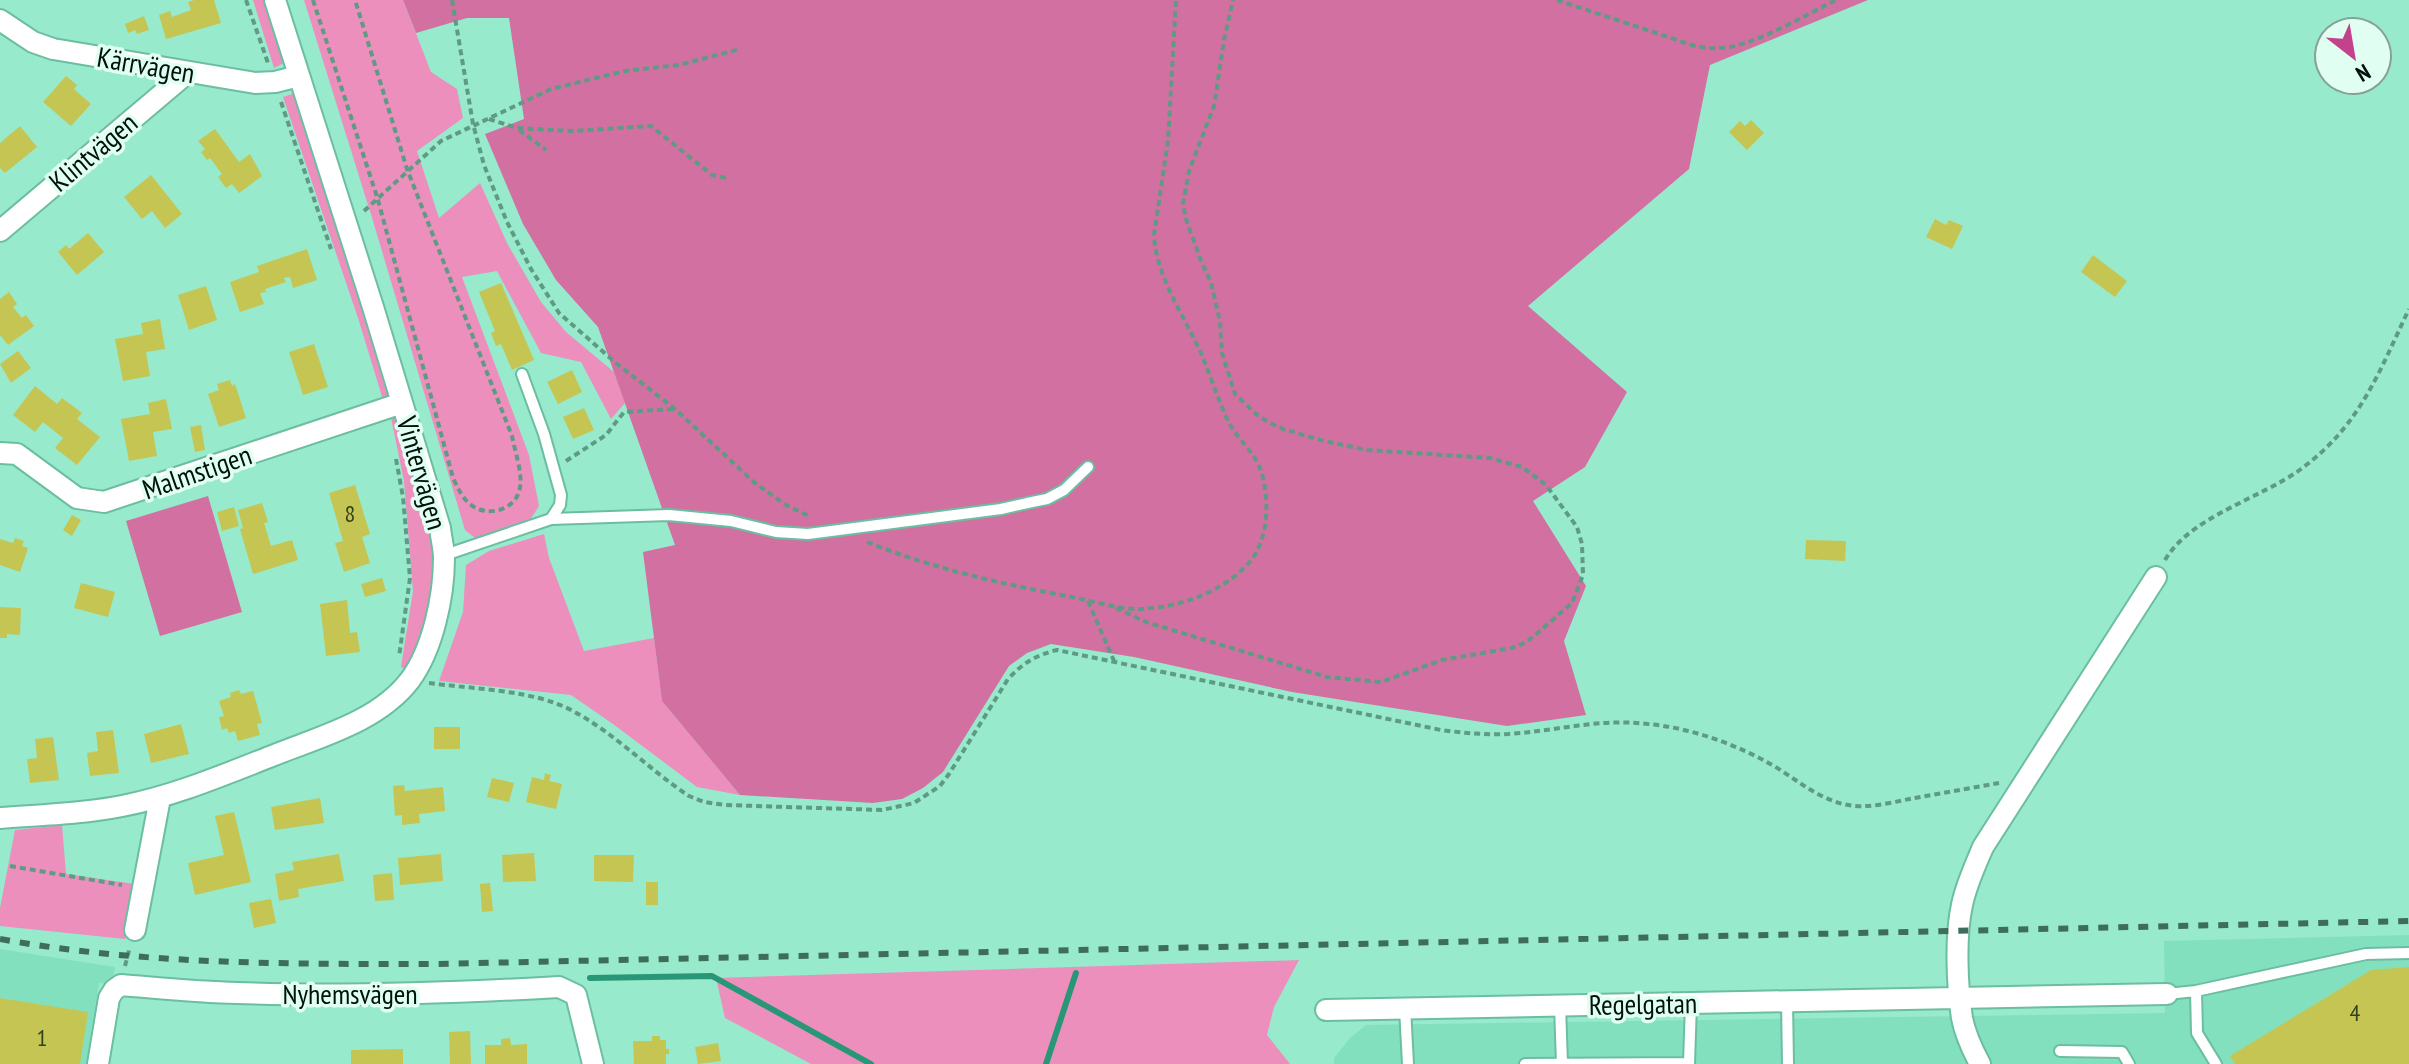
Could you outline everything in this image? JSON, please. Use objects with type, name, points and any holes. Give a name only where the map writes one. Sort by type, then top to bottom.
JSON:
[{"type":"street","name":"Vintervägen","points":[[0,818],[117,807],[160,798],[348,725],[381,707],[409,681],[428,647],[443,578],[445,555],[440,528],[275,0]]},
{"type":"street","name":"Kärrvägen","points":[[0,20],[33,42],[53,49],[255,83],[299,76]]},
{"type":"street","name":"Klintvägen","points":[[0,231],[187,73]]},
{"type":"street","name":"Malmstigen","points":[[0,453],[17,454],[77,498],[104,502],[402,403]]},
{"type":"street","points":[[1980,1064],[1966,1034],[1961,998],[1958,930],[1962,904],[1983,847],[2156,577]]},
{"type":"street","points":[[135,930],[160,798]]},
{"type":"street","points":[[98,1064],[109,998],[121,985]]},
{"type":"street","name":"Nyhemsvägen","points":[[121,985],[234,993],[347,995],[439,994],[559,987],[576,995],[593,1064]]},
{"type":"street","name":"Regelgatan","points":[[1326,1010],[2167,994]]},
{"type":"lane","points":[[522,374],[544,434],[561,495],[560,505],[551,519]]},
{"type":"lane","points":[[445,555],[551,519],[669,515],[731,521],[776,532],[808,534],[1001,509],[1047,499],[1064,490],[1088,467]]},
{"type":"lane","points":[[2167,994],[2196,991],[2366,954],[2409,953]]},
{"type":"lane","points":[[2196,991],[2197,1033],[2216,1064]]},
{"type":"lane","points":[[1787,1001],[1788,1064]]},
{"type":"lane","points":[[1525,1064],[1689,1063],[1691,1003]]},
{"type":"lane","points":[[1560,1005],[1562,1064]]},
{"type":"lane","points":[[1405,1008],[1408,1064]]},
{"type":"lane","points":[[2060,1051],[2122,1052],[2129,1064]]},
{"type":"path","points":[[246,0],[334,259]]},
{"type":"path","points":[[313,0],[378,200],[453,478],[473,507],[501,510],[515,500],[521,479],[512,436],[407,169],[355,0]]},
{"type":"path","points":[[452,0],[473,124],[484,165],[507,222],[531,269],[559,313],[675,409],[755,483],[786,505],[896,554],[943,569],[997,583],[1136,609],[1189,600],[1217,589],[1241,572],[1252,559],[1262,544],[1265,525],[1262,474],[1256,458],[1228,420],[1155,249],[1154,235],[1168,141],[1176,0]]},
{"type":"path","points":[[1110,605],[1146,622],[1327,677],[1381,682],[1442,660],[1512,648],[1527,642],[1572,603],[1583,575],[1582,544],[1577,527],[1546,485],[1522,467],[1490,458],[1367,450],[1324,441],[1268,422],[1235,394],[1222,353],[1220,322],[1211,282],[1183,204],[1189,171],[1214,106],[1233,0]]},
{"type":"path","points":[[1557,0],[1695,46],[1719,48],[1752,41],[1836,0]]},
{"type":"path","points":[[347,225],[441,141],[551,89],[625,71],[679,65],[740,49]]},
{"type":"path","points":[[488,119],[517,128],[572,131],[651,126],[712,175],[727,178]]},
{"type":"path","points":[[517,128],[546,150]]},
{"type":"path","points":[[2156,577],[2176,544],[2199,525],[2277,485],[2325,450],[2349,425],[2367,397],[2409,309]]},
{"type":"path","points":[[554,469],[606,435],[624,412],[675,409]]},
{"type":"path","points":[[396,456],[410,578],[398,668],[402,675],[409,681],[529,696],[553,702],[575,712],[673,786],[704,802],[882,810],[914,803],[940,786],[1008,679],[1020,666],[1030,659],[1057,650],[1441,730],[1480,735],[1510,734],[1590,722],[1674,728],[1736,747],[1774,766],[1810,791],[1845,805],[1882,804],[2025,778]]},
{"type":"path","points":[[1088,601],[1114,661]]},
{"type":"path","points":[[10,866],[144,889]]},
{"type":"path","points":[[121,985],[135,930]]},
{"type":"shaded area","points":[[253,0],[268,0],[284,49],[284,63],[274,68]]},
{"type":"shaded area","points":[[304,0],[403,0],[431,72],[457,89],[463,118],[417,151],[439,218],[480,183],[507,243],[541,302],[566,332],[614,372],[625,403],[611,419],[581,362],[541,353],[497,271],[462,277],[529,455],[539,506],[530,520],[475,538],[465,530]]},
{"type":"shaded area","points":[[403,0],[1868,0],[1710,65],[1689,169],[1528,306],[1627,392],[1585,467],[1533,501],[1586,586],[1564,641],[1586,715],[1507,726],[1292,692],[1134,657],[1051,644],[1027,653],[1009,666],[943,772],[902,799],[873,803],[740,795],[662,701],[643,552],[675,545],[598,327],[556,280],[523,224],[485,134],[524,119],[509,18],[467,18],[416,33]]},
{"type":"shaded area","points":[[295,93],[346,258],[394,398],[384,403],[283,97]]},
{"type":"shaded area","points":[[400,414],[430,527],[434,585],[419,645],[405,669],[401,667],[413,591],[404,481],[391,418]]},
{"type":"shaded area","points":[[208,496],[242,612],[160,636],[126,521]]},
{"type":"shaded area","points":[[544,534],[549,558],[584,651],[654,638],[662,701],[740,795],[697,787],[571,695],[439,681],[463,612],[466,565],[489,551]]},
{"type":"shaded area","points":[[62,825],[66,874],[135,884],[132,927],[125,939],[0,926],[0,908],[15,830]]},
{"type":"shaded area","points":[[2409,935],[2409,1064],[1334,1064],[1334,1058],[1351,1037],[1366,1025],[2165,1013],[2164,941]]},
{"type":"shaded area","points":[[0,949],[115,967],[112,984],[99,983],[86,1064],[0,1064]]},
{"type":"shaded area","points":[[1299,960],[1274,1007],[1267,1035],[1290,1064],[811,1064],[725,1018],[716,978]]},
{"type":"building","points":[[214,0],[221,23],[166,39],[159,15],[170,11],[172,17],[191,10],[188,2]]},
{"type":"building","points":[[144,16],[149,30],[128,33],[125,24]]},
{"type":"building","points":[[66,76],[77,85],[74,89],[91,104],[71,126],[43,102]]},
{"type":"building","points":[[1751,120],[1764,133],[1747,150],[1729,132],[1740,121],[1745,126]]},
{"type":"building","points":[[20,126],[37,147],[5,173],[0,168],[0,143]]},
{"type":"building","points":[[215,129],[239,162],[250,154],[262,176],[239,193],[232,184],[226,188],[218,177],[222,174],[201,152],[205,149],[198,141]]},
{"type":"building","points":[[151,175],[182,214],[165,228],[152,211],[142,219],[124,197]]},
{"type":"building","points":[[1935,219],[1946,225],[1949,220],[1963,226],[1952,249],[1926,237]]},
{"type":"building","points":[[88,233],[104,252],[77,275],[58,252],[66,245],[69,249]]},
{"type":"building","points":[[307,249],[317,280],[293,288],[290,277],[284,278],[286,282],[260,293],[264,304],[240,312],[230,282],[259,272],[257,266]]},
{"type":"building","points":[[2093,255],[2127,281],[2115,297],[2081,272]]},
{"type":"building","points":[[501,283],[534,360],[512,370],[501,344],[496,346],[491,333],[495,331],[479,292]]},
{"type":"building","points":[[206,286],[217,320],[189,330],[178,295]]},
{"type":"building","points":[[9,292],[17,304],[13,307],[22,318],[26,315],[34,326],[8,345],[0,335],[0,299]]},
{"type":"building","points":[[160,319],[165,349],[146,352],[150,376],[123,381],[115,339],[143,334],[141,323]]},
{"type":"building","points":[[314,344],[328,387],[303,395],[289,352]]},
{"type":"building","points":[[18,351],[31,368],[11,383],[0,364]]},
{"type":"building","points":[[572,370],[582,392],[558,404],[547,382]]},
{"type":"building","points":[[230,380],[232,386],[235,384],[246,418],[219,427],[208,394],[219,390],[217,384]]},
{"type":"building","points":[[35,386],[57,404],[62,398],[82,413],[77,419],[100,437],[77,465],[55,448],[63,438],[43,422],[35,432],[13,415]]},
{"type":"building","points":[[166,399],[172,429],[153,432],[157,456],[129,461],[121,419],[150,414],[148,403]]},
{"type":"building","points":[[584,408],[594,430],[573,439],[563,417]]},
{"type":"building","points":[[201,425],[205,450],[195,452],[190,427]]},
{"type":"building","points":[[355,485],[370,534],[362,537],[370,563],[344,572],[335,543],[343,541],[329,493]]},
{"type":"building","points":[[262,503],[271,546],[292,540],[298,560],[253,574],[238,510]]},
{"type":"building","points":[[234,507],[239,526],[222,531],[217,512]]},
{"type":"building","points":[[72,515],[81,520],[72,536],[63,530]]},
{"type":"building","points":[[15,538],[24,541],[22,546],[28,548],[20,572],[0,565],[0,539],[13,543]]},
{"type":"building","points":[[1806,540],[1846,541],[1845,561],[1805,559]]},
{"type":"building","points":[[382,578],[386,591],[365,597],[361,584]]},
{"type":"building","points":[[81,583],[115,592],[108,617],[74,608]]},
{"type":"building","points":[[347,600],[350,633],[357,632],[360,652],[326,656],[320,604]]},
{"type":"building","points":[[0,607],[21,608],[20,635],[7,634],[7,638],[0,638]]},
{"type":"building","points":[[239,690],[241,694],[253,691],[262,723],[257,724],[260,735],[238,741],[235,731],[229,733],[227,728],[222,730],[219,717],[224,716],[219,701]]},
{"type":"building","points":[[181,724],[189,754],[151,763],[144,734]]},
{"type":"building","points":[[434,727],[460,727],[460,749],[434,749]]},
{"type":"building","points":[[113,730],[119,773],[90,776],[87,753],[98,751],[96,732]]},
{"type":"building","points":[[53,737],[59,780],[30,783],[27,759],[37,758],[35,739]]},
{"type":"building","points":[[545,773],[551,775],[549,781],[562,784],[556,809],[526,802],[532,777],[544,780]]},
{"type":"building","points":[[492,778],[514,783],[509,802],[487,797]]},
{"type":"building","points":[[404,785],[405,791],[443,787],[445,811],[419,814],[420,823],[402,825],[402,815],[395,816],[393,786]]},
{"type":"building","points":[[320,798],[324,823],[275,830],[271,807]]},
{"type":"building","points":[[234,812],[251,882],[195,895],[188,863],[224,855],[215,816]]},
{"type":"building","points":[[534,853],[536,881],[503,882],[502,855]]},
{"type":"building","points":[[339,854],[344,881],[298,889],[299,897],[279,901],[275,874],[294,870],[292,862]]},
{"type":"building","points":[[441,854],[443,881],[400,885],[398,858]]},
{"type":"building","points":[[594,855],[634,855],[633,882],[594,881]]},
{"type":"building","points":[[392,873],[394,900],[375,901],[373,875]]},
{"type":"building","points":[[646,882],[658,882],[658,905],[646,905]]},
{"type":"building","points":[[490,883],[493,911],[482,912],[480,884]]},
{"type":"building","points":[[271,899],[276,923],[254,928],[249,903]]},
{"type":"building","points":[[2409,967],[2409,1064],[2235,1064],[2230,1056],[2371,970]]},
{"type":"building","points":[[0,998],[88,1012],[80,1064],[0,1064]]},
{"type":"building","points":[[470,1031],[471,1064],[450,1064],[449,1032]]},
{"type":"building","points":[[652,1036],[666,1040],[669,1054],[666,1054],[666,1064],[634,1064],[633,1041],[652,1041]]},
{"type":"building","points":[[510,1038],[511,1045],[527,1044],[527,1064],[485,1064],[485,1045],[501,1045],[501,1039]]},
{"type":"building","points":[[718,1043],[721,1061],[698,1064],[695,1047]]},
{"type":"building","points":[[403,1049],[403,1064],[351,1064],[351,1050]]},
{"type":"waterway","points":[[1046,1064],[1076,973]]},
{"type":"waterway","points":[[590,978],[712,976],[871,1064]]},
{"type":"railway","points":[[0,939],[54,948],[162,958],[271,963],[435,964],[2409,921]]}]
